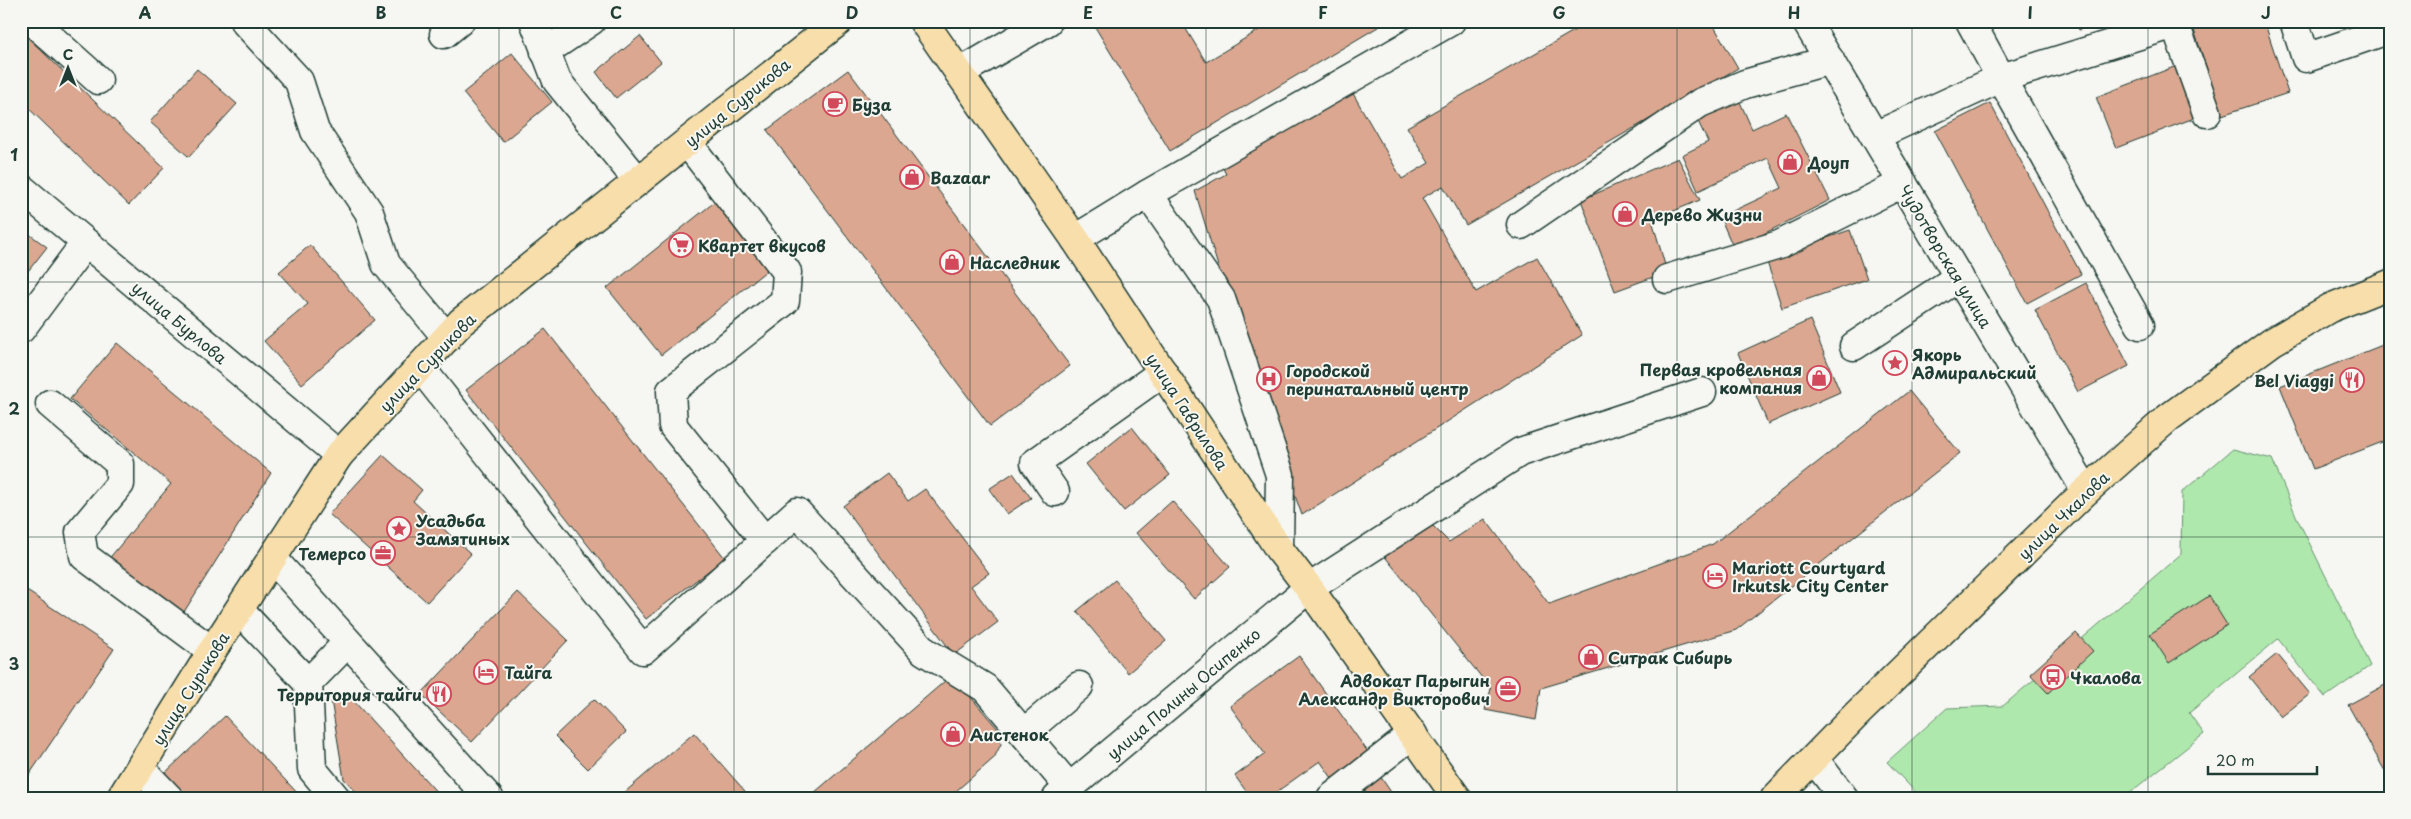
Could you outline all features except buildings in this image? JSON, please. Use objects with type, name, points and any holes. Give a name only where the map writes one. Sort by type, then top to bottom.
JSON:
[{"type":"main road","name":"улица Сурикова","points":[[121,798],[212,651],[340,455],[461,322],[839,21]]},
{"type":"main road","name":"улица Гаврилова","points":[[923,21],[1075,239],[1279,549],[1309,588],[1457,798]]},
{"type":"main road","name":"улица Чкалова","points":[[1775,798],[2086,491],[2168,418],[2272,342],[2330,308],[2390,284]]},
{"type":"street","points":[[32,21],[98,80]]},
{"type":"street","points":[[244,21],[299,81],[315,131],[369,212],[386,264],[447,338]]},
{"type":"street","points":[[534,21],[557,81],[638,181]]},
{"type":"street","points":[[546,52],[591,21]]},
{"type":"street","points":[[959,73],[1048,21]]},
{"type":"street","points":[[1075,239],[1148,194],[1451,21]]},
{"type":"street","name":"Чудотворская улица","points":[[1806,21],[2086,491]]},
{"type":"street","points":[[1970,21],[2140,324]]},
{"type":"street","points":[[2294,21],[2306,58],[2390,29]]},
{"type":"street","points":[[1875,136],[2001,78],[2174,23],[2207,113]]},
{"type":"street","points":[[1521,225],[1700,103],[1745,84],[1830,60]]},
{"type":"street","points":[[686,142],[787,272],[784,301],[671,391],[673,426],[764,541]]},
{"type":"street","points":[[1667,278],[1779,245],[1903,183]]},
{"type":"street","name":"улица Бурлова","points":[[21,188],[340,455]]},
{"type":"street","points":[[1148,194],[1222,299],[1280,475],[1279,549]]},
{"type":"street","points":[[21,329],[77,254]]},
{"type":"street","points":[[1854,346],[1959,277]]},
{"type":"street","points":[[420,367],[643,650],[797,512],[924,651],[985,688],[1024,732],[1063,792]]},
{"type":"street","points":[[1055,492],[1035,463],[1163,372]]},
{"type":"street","name":"улица Полины Осипенко","points":[[1063,792],[1309,588],[1520,452],[1702,392]]},
{"type":"street","points":[[50,404],[120,464],[120,484],[80,532],[84,556],[212,651]]},
{"type":"street","points":[[273,559],[489,798]]},
{"type":"street","points":[[239,610],[308,683],[312,769],[336,798]]},
{"type":"street","points":[[308,683],[347,643]]},
{"type":"street","points":[[1024,732],[1079,686]]},
{"type":"street","points":[[1331,798],[1413,734]]},
{"type":"street","points":[[1814,759],[1844,798]]},
{"type":"street","points":[[140,768],[169,798]]},
{"type":"green space","points":[[2233,449],[2272,459],[2297,518],[2370,666],[2325,697],[2278,639],[2189,713],[2204,734],[2123,798],[1921,798],[1887,762],[1947,708],[2003,706],[2181,554],[2182,492]]},
{"type":"place","name":"Буза","points":[[835,104]]},
{"type":"place","name":"Доуп","points":[[1790,162]]},
{"type":"place","name":"Bazaar","points":[[912,177]]},
{"type":"place","name":"Дерево Жизни","points":[[1625,214]]},
{"type":"place","name":"Квартет вкусов","points":[[681,245]]},
{"type":"place","name":"Наследник","points":[[952,262]]},
{"type":"place","name":"Якорь Адмиральский","points":[[1895,363]]},
{"type":"place","name":"Первая кровельная компания","points":[[1819,378]]},
{"type":"place","name":"Городской перинатальный центр","points":[[1269,379]]},
{"type":"place","name":"Bel Viaggi","points":[[2352,380]]},
{"type":"place","name":"Усадьба Замятиных","points":[[399,529]]},
{"type":"place","name":"Темерсо","points":[[383,553]]},
{"type":"place","name":"Mariott Courtyard Irkutsk City Center","points":[[1715,576]]},
{"type":"place","name":"Ситрак Сибирь","points":[[1591,657]]},
{"type":"place","name":"Тайга","points":[[486,672]]},
{"type":"place","name":"Чкалова","points":[[2053,677]]},
{"type":"place","name":"Адвокат Парыгин Александр Викторович","points":[[1508,689]]},
{"type":"place","name":"Территория тайги","points":[[439,694]]},
{"type":"place","name":"Аистенок","points":[[953,734]]}]
